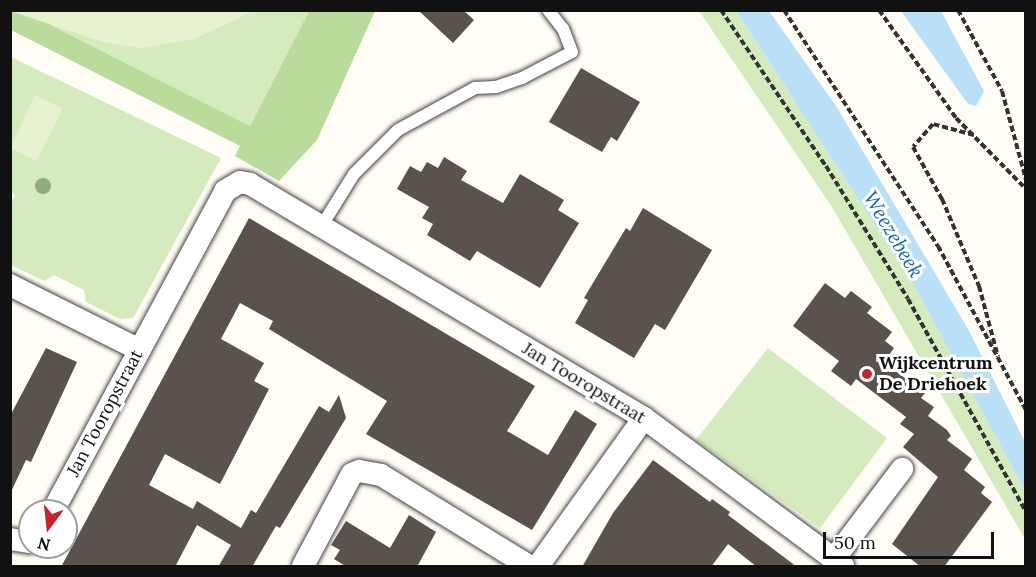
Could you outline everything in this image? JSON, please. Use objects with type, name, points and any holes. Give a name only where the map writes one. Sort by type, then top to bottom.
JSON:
[{"type":"street","name":"Jan Tooropstraat","points":[[59,499],[225,191],[232,185],[250,184],[644,418],[839,563],[902,469]]},
{"type":"street","points":[[10,285],[138,349]]},
{"type":"street","points":[[538,567],[644,418]]},
{"type":"street","points":[[312,563],[352,474],[368,471],[529,567]]},
{"type":"lane","points":[[321,227],[354,174],[398,130],[475,88],[496,87],[522,78],[572,52],[563,29],[548,10]]},
{"type":"path","points":[[721,10],[826,166],[908,299],[1026,512]]},
{"type":"path","points":[[784,10],[938,246],[1026,410]]},
{"type":"path","points":[[879,10],[925,78],[974,135],[1026,189]]},
{"type":"path","points":[[958,10],[1002,91],[1026,180]]},
{"type":"path","points":[[974,135],[933,124],[913,147],[942,199],[979,286],[999,360]]},
{"type":"green space","points":[[10,11],[23,11],[250,126],[309,11],[375,11],[317,140],[279,181],[235,156],[240,146],[11,30]]},
{"type":"green space","points":[[10,11],[254,11],[194,39],[142,48],[106,43]]},
{"type":"green space","points":[[23,11],[309,11],[250,126]]},
{"type":"green space","points":[[699,11],[736,11],[913,284],[1025,491],[1025,539],[832,207]]},
{"type":"green space","points":[[11,57],[221,158],[133,318],[120,319],[86,302],[84,290],[54,275],[44,281],[11,265],[10,204],[15,195],[10,192]]},
{"type":"green space","points":[[35,95],[63,109],[36,161],[10,148]]},
{"type":"green space","points":[[768,348],[887,438],[820,528],[696,440]]},
{"type":"water","name":"Weezebeek","points":[[736,11],[769,11],[838,109],[968,329],[1025,442],[1025,491],[913,284]]},
{"type":"water","points":[[901,11],[941,11],[984,91],[976,106],[968,104]]},
{"type":"building","points":[[418,10],[463,10],[474,20],[453,43]]},
{"type":"building","points":[[581,68],[640,102],[617,141],[611,137],[602,152],[549,122]]},
{"type":"building","points":[[444,157],[467,171],[461,180],[503,203],[520,174],[564,200],[558,210],[579,223],[540,288],[477,251],[470,261],[427,235],[433,224],[422,218],[429,207],[397,189],[410,166],[421,172],[427,162],[438,168]]},
{"type":"building","points":[[643,208],[712,250],[665,330],[655,324],[634,358],[575,323],[588,300],[584,298],[626,228],[630,231]]},
{"type":"building","points":[[249,218],[535,386],[507,431],[548,455],[575,410],[597,424],[532,530],[366,434],[387,401],[269,329],[273,321],[240,303],[221,339],[264,363],[254,381],[269,389],[220,484],[165,454],[149,485],[193,509],[197,501],[241,528],[251,510],[256,513],[319,406],[329,412],[339,395],[346,418],[280,528],[276,526],[252,567],[218,567],[231,545],[197,525],[175,567],[61,567],[65,559],[78,559],[78,535]]},
{"type":"building","name":"Wijkcentrum De Driehoek","points":[[825,283],[845,298],[851,291],[872,307],[867,313],[892,332],[885,341],[894,348],[889,355],[900,363],[894,370],[925,393],[921,398],[934,407],[928,416],[947,430],[951,436],[947,440],[972,459],[964,470],[985,487],[981,493],[992,502],[944,567],[921,567],[892,544],[938,477],[903,447],[914,434],[900,424],[906,417],[856,379],[851,386],[831,371],[839,361],[793,326]]},
{"type":"building","points":[[46,348],[77,362],[31,462],[26,460],[10,494],[10,416]]},
{"type":"building","points":[[653,460],[710,502],[712,499],[730,512],[728,515],[797,567],[757,567],[728,544],[711,567],[582,567],[613,513]]},
{"type":"building","points":[[409,515],[436,532],[418,565],[421,567],[347,567],[334,559],[340,550],[331,545],[346,521],[390,548]]},
{"type":"place","name":"Wijkcentrum De Driehoek","points":[[867,374]]}]
